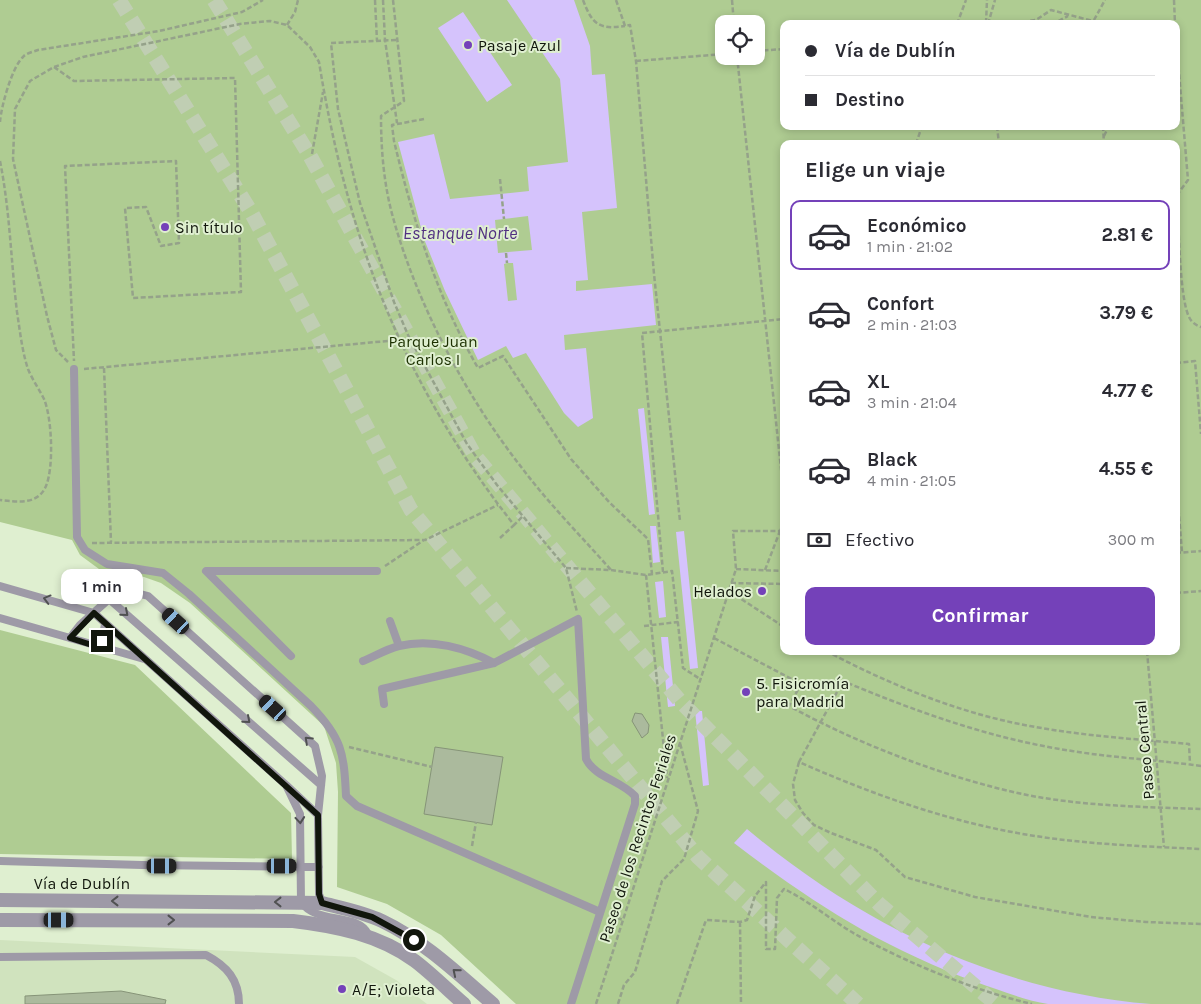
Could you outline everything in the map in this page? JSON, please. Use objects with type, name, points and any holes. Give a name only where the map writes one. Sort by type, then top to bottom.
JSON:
[{"type":"street","name":"Vía de Dublín","points":[[0,900],[322,903],[358,912],[402,932],[427,948],[493,1004]]},
{"type":"street","points":[[0,920],[293,920],[326,925],[370,937],[415,961],[464,1004]]},
{"type":"lane","points":[[74,369],[77,537],[85,550],[107,564],[163,573],[312,706],[330,726],[340,745],[344,763],[346,796],[356,806],[600,912]]},
{"type":"lane","points":[[291,656],[206,571],[376,571]]},
{"type":"lane","points":[[0,586],[94,613],[318,815]]},
{"type":"lane","points":[[70,638],[109,599],[114,587],[148,596],[315,746],[322,776],[318,815],[319,894],[322,903]]},
{"type":"lane","points":[[109,599],[321,785]]},
{"type":"lane","points":[[0,618],[146,659]]},
{"type":"lane","points":[[384,704],[382,689],[494,663],[578,618],[586,759],[591,769],[628,789],[635,796],[635,804],[570,1004]]},
{"type":"lane","points":[[390,621],[398,646]]},
{"type":"lane","points":[[95,646],[102,641],[105,624]]},
{"type":"lane","points":[[363,661],[398,646],[440,645],[474,652],[494,663]]},
{"type":"lane","points":[[286,786],[300,814],[301,902],[307,910],[315,914],[358,925],[367,931],[370,937]]},
{"type":"lane","points":[[0,861],[319,866]]},
{"type":"lane","points":[[0,957],[206,955],[226,968],[235,979],[239,991],[239,1004]]},
{"type":"path","points":[[256,0],[258,4]]},
{"type":"path","points":[[0,122],[1,112],[17,67],[24,56],[38,50],[168,29],[242,12],[263,0]]},
{"type":"path","points":[[287,25],[295,12],[298,0]]},
{"type":"path","points":[[375,0],[377,40]]},
{"type":"path","points":[[384,0],[385,40],[397,123]]},
{"type":"path","points":[[392,0],[404,101],[381,116],[381,152],[393,220],[417,287],[456,367],[521,468],[612,570]]},
{"type":"path","points":[[583,0],[590,18],[600,26],[610,28],[630,25],[636,61],[680,521]]},
{"type":"path","points":[[616,0],[625,26]]},
{"type":"path","points":[[732,0],[733,15]]},
{"type":"path","points":[[958,20],[966,0]]},
{"type":"path","points":[[986,0],[987,20]]},
{"type":"path","points":[[988,20],[995,0]]},
{"type":"path","points":[[1095,20],[1105,0]]},
{"type":"path","points":[[1174,0],[1175,20]]},
{"type":"path","points":[[1036,20],[1051,10],[1085,20]]},
{"type":"path","points":[[1060,20],[1068,16]]},
{"type":"path","points":[[398,340],[104,368],[74,369],[56,350],[30,244],[13,159],[15,109],[30,81],[54,67],[83,57],[240,24],[270,21],[287,25],[310,47],[319,62],[345,190],[364,252],[398,340],[442,422],[498,505],[514,524]]},
{"type":"path","points":[[396,40],[331,43],[338,109],[360,203],[394,302],[441,397],[467,444],[566,568],[578,618]]},
{"type":"path","points":[[765,50],[780,49]]},
{"type":"path","points":[[636,61],[715,55]]},
{"type":"path","points":[[738,65],[780,460]]},
{"type":"path","points":[[54,67],[74,81],[235,78],[241,292],[133,298],[125,208],[146,207],[161,246],[179,243],[176,160],[65,166],[74,369]]},
{"type":"path","points":[[1180,89],[1188,180],[1180,192]]},
{"type":"path","points":[[312,154],[324,91]]},
{"type":"path","points":[[424,119],[392,125],[394,141],[423,248],[444,300],[468,350],[478,368],[503,356],[572,459],[609,502],[648,539],[652,574]]},
{"type":"path","points":[[1103,130],[1104,137]]},
{"type":"path","points":[[1104,137],[1107,130]]},
{"type":"path","points":[[0,161],[10,230],[21,338],[28,368],[44,400],[49,420],[50,455],[48,484],[42,496],[31,501],[0,500]]},
{"type":"path","points":[[500,179],[504,219]]},
{"type":"path","points":[[1180,234],[1185,297],[1189,317],[1195,324],[1201,327]]},
{"type":"path","points":[[506,253],[507,263]]},
{"type":"path","points":[[663,572],[642,333],[780,318]]},
{"type":"path","points":[[1180,363],[1195,361],[1201,434]]},
{"type":"path","points":[[104,368],[111,542]]},
{"type":"path","points":[[376,571],[425,540],[498,505]]},
{"type":"path","points":[[500,538],[523,516]]},
{"type":"path","points":[[1180,528],[1182,552],[1201,551]]},
{"type":"path","points":[[765,570],[780,531],[733,531],[736,569],[780,571]]},
{"type":"path","points":[[77,537],[91,543],[425,540]]},
{"type":"path","points":[[566,568],[612,570],[646,575],[672,571],[683,668],[700,679]]},
{"type":"path","name":"Paseo de los Recintos Feriales","points":[[596,1004],[736,569]]},
{"type":"path","points":[[646,575],[668,780]]},
{"type":"path","points":[[731,583],[780,584]]},
{"type":"path","points":[[729,591],[780,624]]},
{"type":"path","points":[[1180,592],[1201,591]]},
{"type":"path","points":[[644,626],[678,622]]},
{"type":"path","points":[[714,638],[801,684],[790,706],[819,722],[876,747],[987,785],[1027,795],[1068,801],[1201,809]]},
{"type":"path","points":[[834,655],[866,672],[921,696],[984,715],[1028,726],[1082,734],[1189,744],[1190,764]]},
{"type":"path","name":"Paseo Central","points":[[1147,655],[1164,847]]},
{"type":"path","points":[[1201,766],[1072,752],[978,731],[904,707],[843,681],[819,722],[799,762],[793,784],[795,800],[803,813],[814,824],[830,833],[876,850],[905,877],[975,897],[1091,917],[1201,924]]},
{"type":"path","points":[[618,1004],[624,984],[635,972],[662,881],[684,859],[698,811],[680,741]]},
{"type":"path","points":[[340,745],[432,767]]},
{"type":"path","points":[[799,762],[845,782],[896,800],[1002,830],[1061,840],[1201,849]]},
{"type":"path","points":[[470,854],[476,822]]},
{"type":"path","points":[[677,1004],[706,920],[740,922],[747,920],[755,896],[766,882],[766,949],[776,949],[777,898],[784,889],[856,934],[894,954],[977,988],[1032,1004]]},
{"type":"path","points":[[600,912],[623,920]]},
{"type":"path","points":[[740,922],[741,1004]]},
{"type":"shaded area","points":[[0,940],[355,957],[396,980],[427,1004],[0,1004]]},
{"type":"green space","name":"Parque Juan Carlos I","points":[[0,0],[1201,0],[1201,1004],[516,1004],[441,935],[387,904],[337,887],[338,792],[336,763],[324,726],[190,603],[161,583],[144,577],[99,569],[80,555],[72,540],[0,522]]},
{"type":"green space","points":[[0,630],[135,665],[291,813],[292,859],[0,854]]},
{"type":"water","name":"Estanque Norte","points":[[507,0],[574,0],[590,46],[592,75],[605,74],[617,208],[582,212],[588,280],[576,281],[576,291],[652,284],[656,325],[564,335],[565,350],[586,348],[593,418],[578,427],[564,413],[526,353],[513,358],[506,346],[478,360],[445,291],[424,239],[398,142],[434,134],[450,199],[529,191],[527,167],[568,162],[560,79]],"holes":[[[528,216],[532,250],[498,253],[495,220]],[[513,263],[517,300],[508,301],[504,264]]]},
{"type":"water","points":[[463,12],[512,85],[487,102],[438,28]]},
{"type":"water","points":[[644,408],[655,514],[649,515],[638,409]]},
{"type":"water","points":[[650,526],[656,526],[660,562],[653,563]]},
{"type":"water","points":[[684,531],[698,668],[690,669],[676,532]]},
{"type":"water","points":[[663,581],[666,617],[659,618],[655,582]]},
{"type":"water","points":[[661,637],[668,637],[675,706],[668,707]]},
{"type":"water","points":[[695,711],[702,711],[709,785],[703,786]]},
{"type":"water","points":[[747,829],[791,864],[838,895],[885,924],[935,948],[987,968],[1040,985],[1094,997],[1151,1004],[1048,1004],[976,982],[909,954],[821,905],[734,843]]},
{"type":"building","points":[[635,713],[642,714],[649,725],[648,733],[642,738],[632,721]]},
{"type":"building","points":[[435,747],[503,757],[492,825],[424,814]]},
{"type":"building","points":[[121,991],[166,1000],[165,1004],[25,1004],[25,996]]},
{"type":"tunnel","points":[[119,0],[251,212],[411,510],[698,857],[858,1004]]},
{"type":"tunnel","points":[[214,0],[310,156],[475,456],[680,701],[879,904],[996,1004]]},
{"type":"place","name":"Pasaje Azul","points":[[468,45]]},
{"type":"place","name":"Sin título","points":[[165,227]]},
{"type":"place","name":"Helados","points":[[762,591]]},
{"type":"place","name":"5. Fisicromía para Madrid","points":[[746,692]]},
{"type":"place","name":"A/E; Violeta","points":[[342,989]]},
{"type":"route","points":[[102,641],[95,646],[70,638],[80,625],[94,613],[318,815],[319,894],[322,903],[381,920],[414,940]]}]
